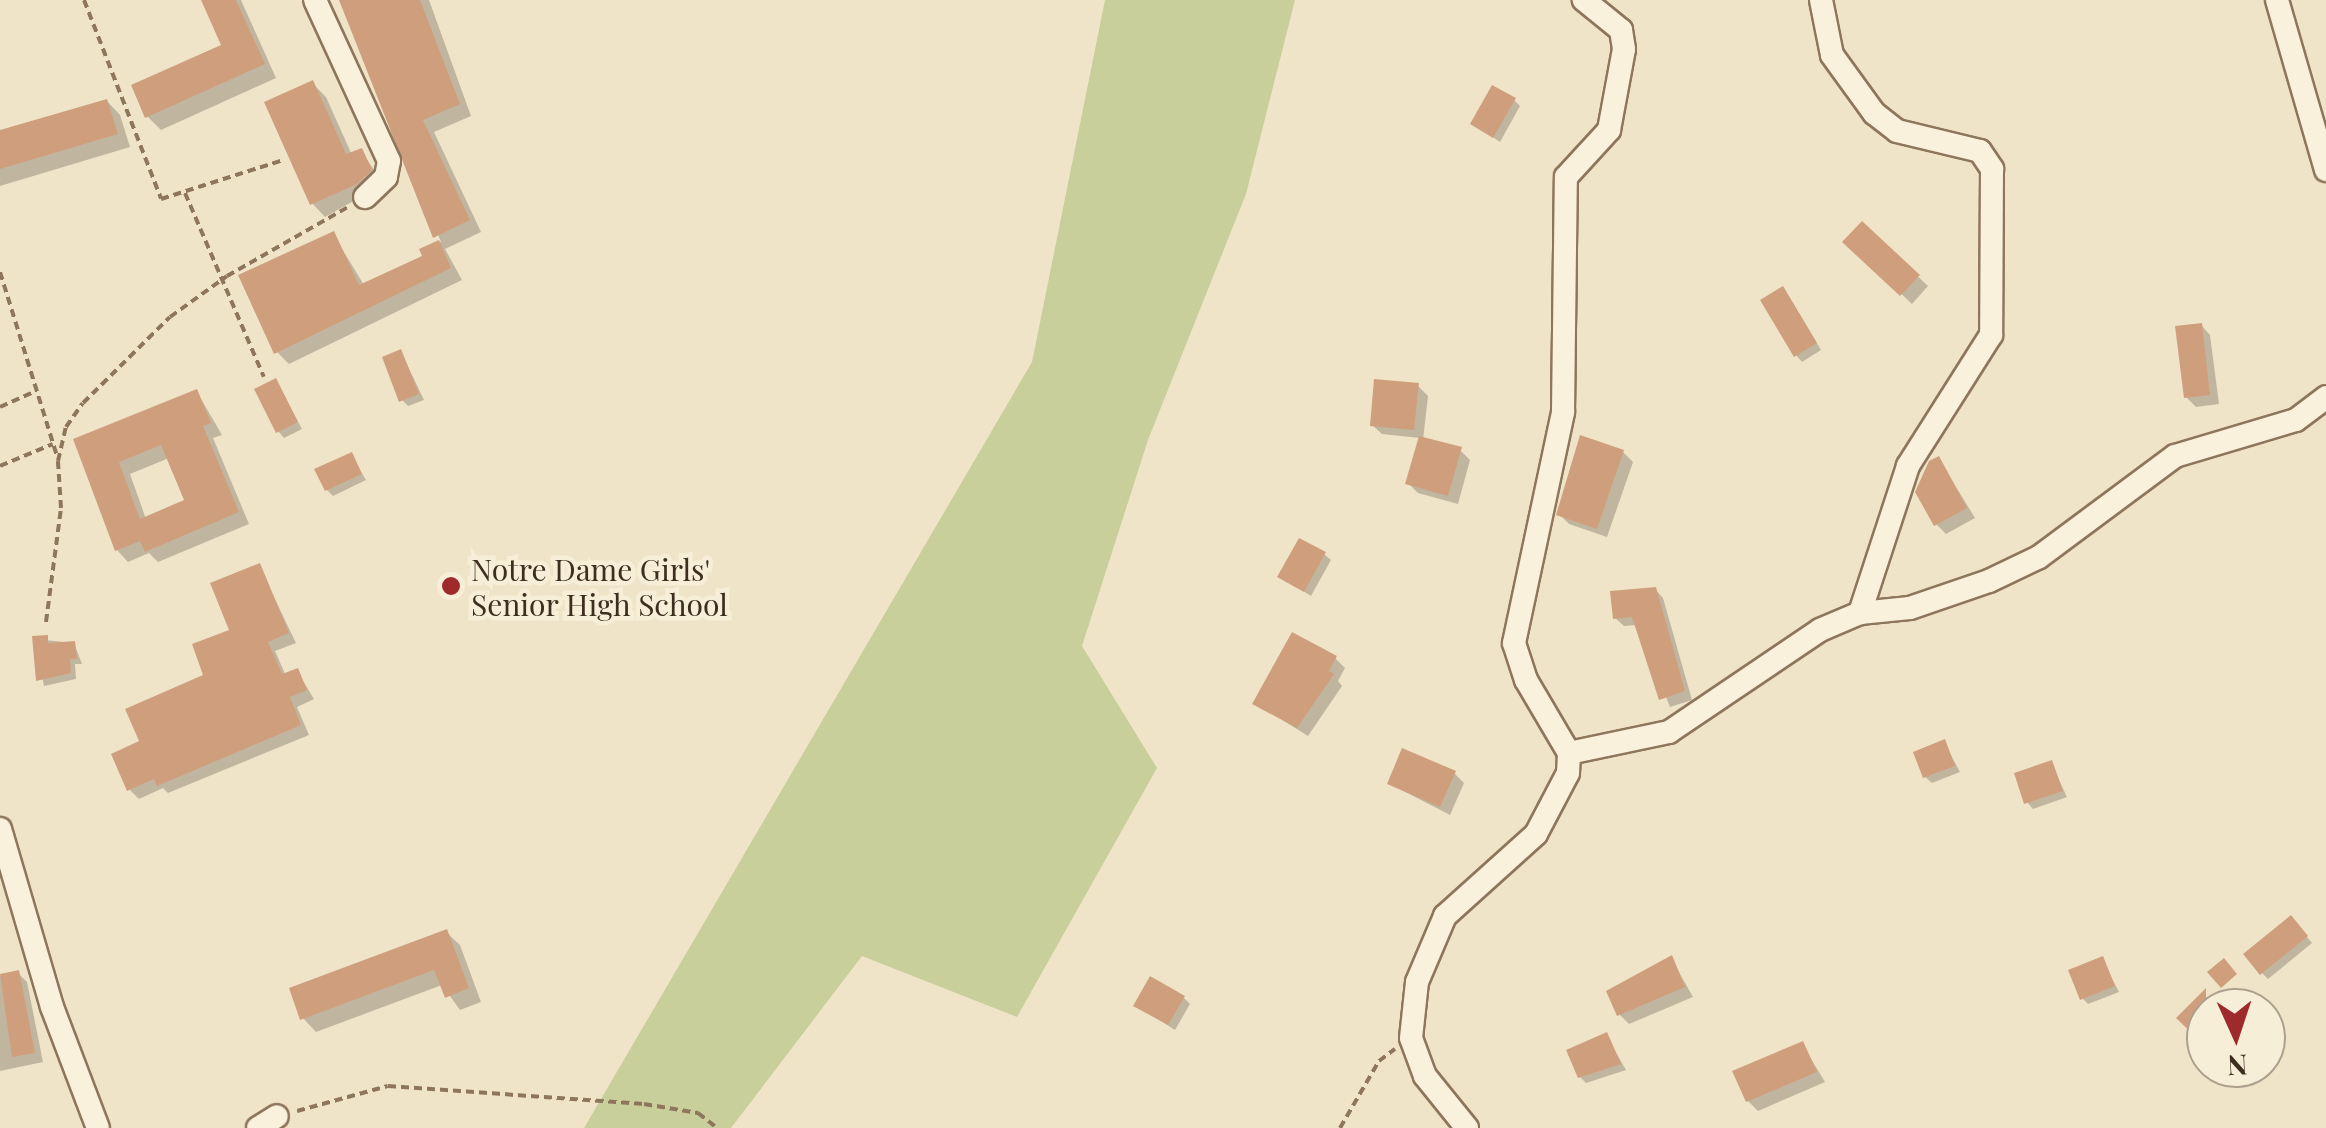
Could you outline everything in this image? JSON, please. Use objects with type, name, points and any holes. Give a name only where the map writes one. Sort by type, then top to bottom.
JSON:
[{"type":"street","points":[[315,0],[389,162],[386,176],[365,197]]},
{"type":"street","points":[[1467,1128],[1425,1076],[1411,1038],[1417,982],[1445,916],[1544,824],[1568,773],[1569,752],[1526,680],[1514,643],[1563,412],[1566,178],[1609,130],[1624,49],[1621,30],[1584,0]]},
{"type":"street","points":[[1821,0],[1832,55],[1874,113],[1897,131],[1980,150],[1992,169],[1991,335],[1908,466],[1860,614]]},
{"type":"street","points":[[2277,0],[2326,170]]},
{"type":"street","points":[[1569,752],[1670,732],[1805,640],[1860,614],[1910,608],[1989,581],[2039,558],[2176,456],[2296,420],[2326,397]]},
{"type":"street","points":[[0,829],[52,1007],[98,1128]]},
{"type":"path","points":[[84,0],[162,199],[283,160]]},
{"type":"path","points":[[185,193],[264,377]]},
{"type":"path","points":[[58,461],[66,427],[83,403],[170,317],[224,278],[365,197]]},
{"type":"path","points":[[0,272],[58,461],[61,508],[46,622]]},
{"type":"path","points":[[0,407],[36,391]]},
{"type":"path","points":[[0,466],[53,444]]},
{"type":"path","points":[[1340,1128],[1379,1061],[1411,1038]]},
{"type":"path","points":[[268,1122],[388,1086],[644,1104],[698,1113],[717,1128]]},
{"type":"green space","points":[[1105,0],[1295,0],[1246,194],[1148,440],[1082,646],[1157,768],[1017,1017],[862,956],[731,1128],[584,1128],[1032,362]]},
{"type":"building","points":[[201,0],[236,0],[265,64],[145,118],[131,85],[221,45]]},
{"type":"building","points":[[339,0],[420,0],[460,104],[423,120],[470,220],[433,238]]},
{"type":"building","points":[[313,80],[346,154],[362,148],[372,170],[357,184],[310,205],[264,102]]},
{"type":"building","points":[[1492,85],[1516,98],[1493,138],[1470,124]]},
{"type":"building","points":[[107,99],[118,134],[0,169],[0,130]]},
{"type":"building","points":[[1862,221],[1920,275],[1900,296],[1842,242]]},
{"type":"building","points":[[334,231],[359,285],[422,256],[419,249],[439,240],[451,268],[274,354],[238,275]]},
{"type":"building","points":[[1783,286],[1817,343],[1794,357],[1760,300]]},
{"type":"building","points":[[2202,323],[2210,395],[2184,398],[2175,326]]},
{"type":"building","points":[[401,349],[419,394],[399,402],[382,357]]},
{"type":"building","points":[[276,378],[298,422],[276,433],[254,389]]},
{"type":"building","points":[[1374,379],[1419,383],[1414,430],[1370,426]]},
{"type":"building","points":[[197,389],[211,423],[203,426],[239,512],[145,552],[140,541],[115,551],[73,439]],"holes":[[[161,445],[184,500],[140,519],[119,462]]]},
{"type":"building","points":[[1580,435],[1624,450],[1597,529],[1556,515]]},
{"type":"building","points":[[1419,436],[1462,447],[1448,496],[1405,484]]},
{"type":"building","points":[[352,452],[362,474],[325,491],[314,469]]},
{"type":"building","points":[[1939,456],[1967,508],[1934,526],[1915,492],[1929,461]]},
{"type":"building","points":[[1299,538],[1326,552],[1304,592],[1277,577]]},
{"type":"building","points":[[260,563],[289,633],[268,642],[282,674],[298,668],[307,690],[290,697],[301,725],[157,786],[154,779],[127,791],[111,754],[139,741],[125,709],[203,675],[192,644],[229,630],[210,583]]},
{"type":"building","points":[[1656,587],[1685,691],[1659,700],[1632,617],[1613,619],[1610,591]]},
{"type":"building","points":[[1292,632],[1337,656],[1329,671],[1334,674],[1297,728],[1252,704]]},
{"type":"building","points":[[48,635],[48,643],[75,641],[77,659],[70,659],[71,673],[36,681],[32,636]]},
{"type":"building","points":[[1945,739],[1955,766],[1923,778],[1913,752]]},
{"type":"building","points":[[1402,748],[1456,771],[1440,807],[1387,784]]},
{"type":"building","points":[[2052,760],[2063,791],[2024,804],[2014,773]]},
{"type":"building","points":[[2291,915],[2308,936],[2260,975],[2243,954]]},
{"type":"building","points":[[447,929],[469,988],[445,998],[434,970],[300,1020],[289,988]]},
{"type":"building","points":[[1672,955],[1685,987],[1617,1016],[1606,991]]},
{"type":"building","points":[[2103,956],[2115,986],[2080,1000],[2068,970]]},
{"type":"building","points":[[2224,958],[2237,974],[2221,988],[2207,972]]},
{"type":"building","points":[[19,970],[35,1053],[12,1057],[0,974]]},
{"type":"building","points":[[1150,976],[1185,996],[1168,1025],[1133,1006]]},
{"type":"building","points":[[2186,1008],[2186,1028],[2176,1018]]},
{"type":"building","points":[[1607,1032],[1621,1064],[1578,1078],[1566,1050]]},
{"type":"building","points":[[1803,1041],[1817,1072],[1746,1102],[1732,1071]]},
{"type":"place","name":"Notre Dame Girls' Senior High School","points":[[451,586]]}]
